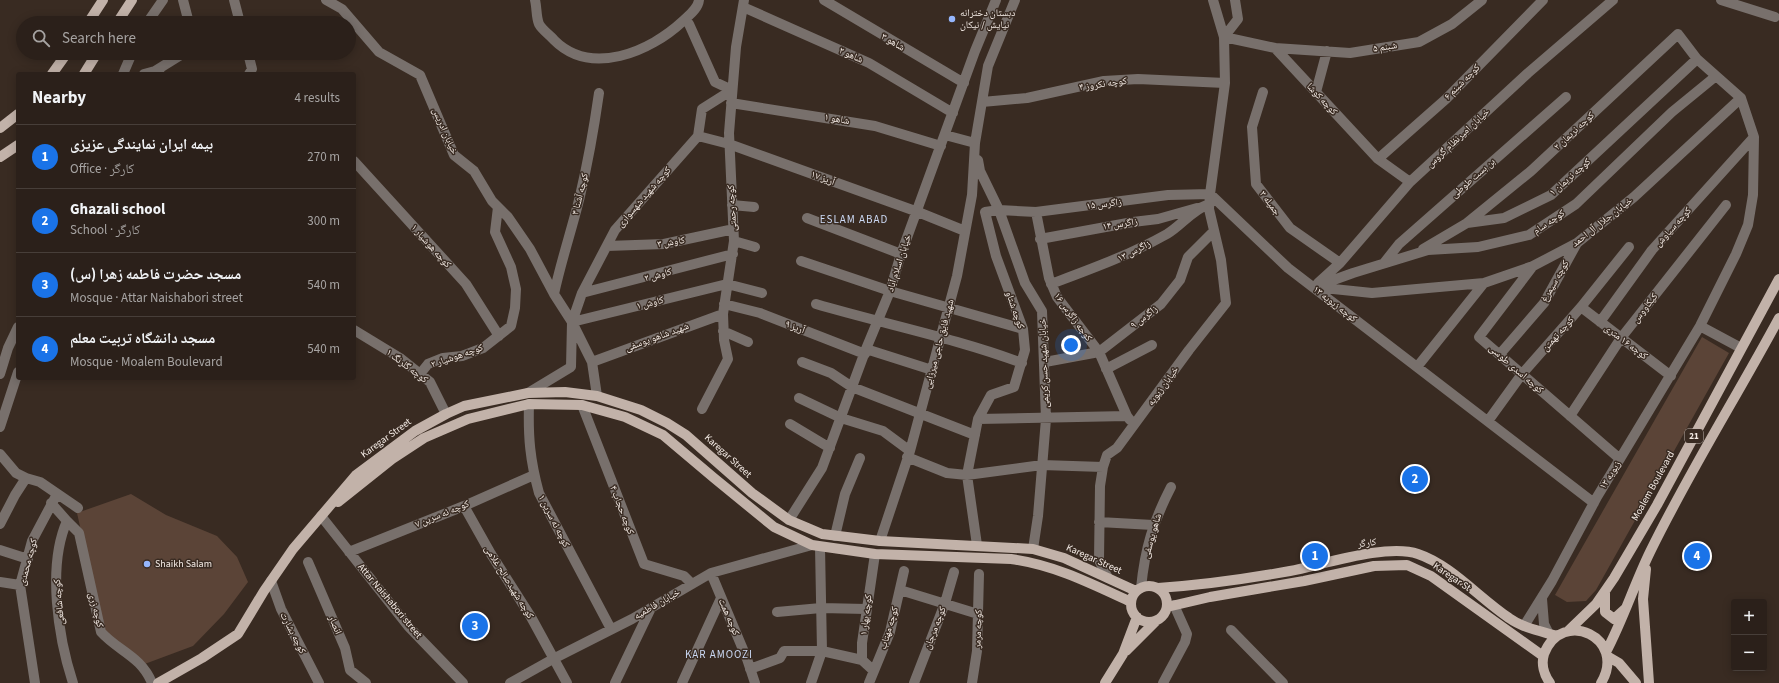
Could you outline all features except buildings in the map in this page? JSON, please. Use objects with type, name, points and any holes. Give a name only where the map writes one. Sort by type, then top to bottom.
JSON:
[{"type":"main road","points":[[93,16],[103,0]]},
{"type":"main road","points":[[122,16],[132,0]]},
{"type":"main road","points":[[53,72],[62,60]]},
{"type":"main road","points":[[85,72],[93,60]]},
{"type":"main road","points":[[0,128],[16,116]]},
{"type":"main road","points":[[0,157],[16,146]]},
{"type":"main road","name":"Moalem Boulevard","points":[[1568,631],[1596,604],[1605,591],[1656,505],[1779,279]]},
{"type":"main road","name":"21","points":[[1607,654],[1650,553],[1693,471],[1779,318]]},
{"type":"main road","name":"Karegar Street","points":[[158,683],[202,658],[238,634],[293,549],[356,475],[415,431],[446,414],[464,406],[528,393],[565,392],[597,396],[641,410],[673,427],[702,448],[752,493],[789,520],[822,534],[880,541],[1033,549],[1064,558],[1108,578],[1139,589]]},
{"type":"main road","name":"Karegar Street","points":[[329,507],[343,500],[392,459],[424,438],[468,418],[529,404],[582,405],[625,417],[664,435],[774,527],[816,546],[875,554],[1011,559],[1033,562],[1069,573],[1131,602]]},
{"type":"main road","points":[[875,554],[880,541]]},
{"type":"main road","name":"کارگر","points":[[1158,588],[1206,584],[1290,571],[1358,555],[1402,551],[1417,553],[1435,561],[1509,618],[1524,626],[1553,635]]},
{"type":"main road","points":[[1649,683],[1644,579],[1650,553]]},
{"type":"main road","name":"Karegar St","points":[[1171,606],[1210,596],[1304,581],[1374,566],[1407,565],[1431,576],[1543,656]]},
{"type":"main road","points":[[1123,654],[1163,615],[1171,606],[1164,594],[1158,588],[1150,586],[1139,589],[1131,602],[1132,610],[1137,617],[1144,621],[1157,620]]},
{"type":"main road","points":[[1605,591],[1605,612],[1609,616],[1614,618],[1618,617],[1627,607]]},
{"type":"main road","points":[[1105,683],[1123,654],[1137,617]]},
{"type":"main road","points":[[1541,683],[1544,671],[1543,656],[1553,635],[1568,631],[1580,630],[1591,634],[1601,642],[1607,654],[1608,666],[1606,675],[1601,683]]},
{"type":"main road","points":[[1607,654],[1619,663],[1636,683]]},
{"type":"main road","points":[[1544,671],[1550,683]]},
{"type":"street","points":[[152,16],[162,0]]},
{"type":"street","points":[[182,0],[187,16]]},
{"type":"street","points":[[234,0],[238,16]]},
{"type":"street","name":"خیابان ادریس","points":[[326,0],[342,9],[348,16]]},
{"type":"street","points":[[535,0],[540,25],[561,47],[591,59],[624,55],[654,43],[689,15],[698,6],[699,0]]},
{"type":"street","name":"شاهو ۳","points":[[824,0],[964,83]]},
{"type":"street","name":"خیابان اسلام آباد","points":[[789,520],[822,468],[830,448],[852,387],[890,291],[901,254],[918,212],[964,83],[996,0]]},
{"type":"street","points":[[945,135],[974,143],[988,66],[1015,0]]},
{"type":"street","points":[[1210,194],[1225,83],[1224,37],[1213,0]]},
{"type":"street","points":[[1224,37],[1238,19],[1235,0]]},
{"type":"street","name":"شبنم ۵","points":[[1275,48],[1350,52],[1419,42],[1452,24],[1482,0]]},
{"type":"street","name":"کوچه شبنم ۶","points":[[1378,159],[1446,99],[1543,0]]},
{"type":"street","name":"خیابان امیرنظام گروس","points":[[1314,288],[1340,262],[1410,182],[1528,73],[1613,0]]},
{"type":"street","points":[[1721,0],[1775,17]]},
{"type":"street","name":"کوچه رحمتی","points":[[702,408],[728,359],[723,331],[723,309],[734,241],[729,144],[736,47],[743,3]]},
{"type":"street","name":"شاهو ۲","points":[[743,3],[869,63],[953,113]]},
{"type":"street","points":[[689,24],[714,82],[732,90]]},
{"type":"street","name":"خیابان ادریس","points":[[356,25],[379,52],[420,74],[454,155],[474,171],[492,201],[508,216],[530,249],[554,294],[572,322],[592,362],[597,396]]},
{"type":"street","name":"کوچه نریمان ۲","points":[[1467,223],[1531,171],[1678,34],[1698,59]]},
{"type":"street","points":[[1224,37],[1275,48]]},
{"type":"street","name":"کوچه کوشا","points":[[1275,48],[1378,159],[1410,182]]},
{"type":"street","points":[[1316,92],[1327,51]]},
{"type":"street","points":[[1698,59],[1741,98]]},
{"type":"street","name":"کوچه نریمان ۱","points":[[1417,253],[1467,223],[1504,218],[1551,195],[1698,59]]},
{"type":"street","points":[[124,72],[129,60]]},
{"type":"street","points":[[158,72],[174,60]]},
{"type":"street","points":[[249,60],[252,72]]},
{"type":"street","name":"کوچه سام","points":[[1314,288],[1384,263],[1428,250],[1478,247],[1529,235],[1576,204],[1672,112],[1716,76]]},
{"type":"street","name":"کوچه نکروز ۴","points":[[982,102],[1027,98],[1104,81],[1138,79],[1225,83]]},
{"type":"street","points":[[698,136],[702,109],[732,90]]},
{"type":"street","name":"جمیله ۳","points":[[1263,92],[1252,127],[1256,184],[1290,228],[1340,262]]},
{"type":"street","name":"کوچه آشنا ۴","points":[[554,294],[560,266],[580,197],[590,150],[599,93]]},
{"type":"street","name":"بن بست طوطی","points":[[1384,263],[1399,244],[1566,96]]},
{"type":"street","name":"زیویه ۱۳","points":[[1524,626],[1542,598],[1594,503],[1700,326],[1736,254],[1748,225],[1753,196],[1754,137],[1741,98]]},
{"type":"street","name":"خیابان جلال آل احمد","points":[[1314,288],[1372,293],[1484,283],[1533,266],[1577,243],[1634,197],[1741,98]]},
{"type":"street","name":"شاهو ۱","points":[[731,103],[875,126],[941,146]]},
{"type":"street","name":"آریز ۱۷","points":[[698,136],[729,144],[918,212],[965,231]]},
{"type":"street","name":"کوچه شهید شهسواری","points":[[528,393],[571,367],[572,322],[582,293],[607,246],[616,230],[698,136]]},
{"type":"street","name":"کوچه سیاوش","points":[[1600,322],[1652,250],[1754,137]]},
{"type":"street","name":"خیابان شهید حسن کریمی","points":[[974,143],[980,171],[998,210],[1025,283],[1042,311],[1046,418],[1033,549]]},
{"type":"street","name":"شهید فایق حاجی میرزایی","points":[[880,541],[920,414],[957,276],[972,196],[974,143]]},
{"type":"street","name":"کوچه هوشیار ۱","points":[[356,163],[466,284],[499,336]]},
{"type":"street","name":"خیابان زیویه","points":[[1108,578],[1099,560],[1100,486],[1103,467],[1107,455],[1117,448],[1226,303],[1221,260],[1214,231],[1205,206],[1210,194]]},
{"type":"street","name":"زاگرس ۱۵","points":[[998,210],[1036,212],[1168,195],[1210,194]]},
{"type":"street","name":"کوچه زیویه ۱۳","points":[[1210,194],[1288,268],[1594,503]]},
{"type":"street","points":[[732,205],[754,207]]},
{"type":"street","name":"کیکاووس","points":[[1570,416],[1621,338],[1726,205]]},
{"type":"street","name":"زاگرس ۱۴","points":[[1040,239],[1133,222],[1158,219],[1205,206]]},
{"type":"street","name":"زاگرس ۱۳","points":[[1051,284],[1119,259],[1168,233],[1205,206]]},
{"type":"street","name":"کوچه هوشیار ۲","points":[[420,374],[428,364],[443,358],[462,356],[483,348],[511,326],[515,308],[516,289],[511,267],[496,232],[498,207]]},
{"type":"street","name":"کوچه شتاو","points":[[977,545],[968,474],[978,419],[991,395],[1014,387],[1025,350],[1023,330],[996,256],[985,212],[998,210]]},
{"type":"street","name":"کوچه زاگرس ۱۶","points":[[1036,212],[1040,239],[1051,284],[1057,297],[1070,316],[1099,352],[1127,416],[1134,425]]},
{"type":"street","points":[[807,218],[901,254]]},
{"type":"street","name":"کاوش ۳","points":[[607,246],[664,244],[734,229]]},
{"type":"street","name":"زاگرس ۹","points":[[1045,362],[1099,352],[1161,304],[1180,280],[1188,257],[1214,231]]},
{"type":"street","points":[[734,241],[755,247]]},
{"type":"street","name":"کوچه سیمرغ","points":[[1500,354],[1544,303],[1577,243]]},
{"type":"street","name":"کوچه تهمتن","points":[[1488,421],[1522,374],[1581,307],[1629,247]]},
{"type":"street","name":"کاوش ۲","points":[[582,293],[733,254]]},
{"type":"street","points":[[801,261],[890,291],[1023,330]]},
{"type":"street","name":"کوچه اسدی طوسی","points":[[1533,266],[1479,337],[1620,459]]},
{"type":"street","points":[[1417,367],[1484,283]]},
{"type":"street","points":[[727,284],[762,293]]},
{"type":"street","name":"کاوش ۱","points":[[572,322],[727,284]]},
{"type":"street","points":[[816,304],[878,322],[989,350],[1022,363]]},
{"type":"street","name":"کوچه ۱۶ متری","points":[[1581,307],[1671,376]]},
{"type":"street","name":"آریز ۹","points":[[723,309],[760,313],[866,352],[932,370]]},
{"type":"street","name":"شهید شاهو یوسفی","points":[[592,362],[723,309]]},
{"type":"street","points":[[1700,326],[1741,348]]},
{"type":"street","points":[[0,374],[8,348],[16,331]]},
{"type":"street","name":"کوچه گلرنگ ۱","points":[[356,331],[400,358],[430,382],[446,414]]},
{"type":"street","points":[[723,331],[748,342]]},
{"type":"street","points":[[1106,369],[1152,345]]},
{"type":"street","points":[[802,362],[831,374],[852,387],[975,435]]},
{"type":"street","points":[[0,427],[16,378]]},
{"type":"street","points":[[799,398],[841,418],[882,431],[908,454],[947,474],[968,474],[1042,465],[1103,467]]},
{"type":"street","name":"کوچه ئه سرین ۱","points":[[529,404],[528,438],[534,475],[539,493],[611,630]]},
{"type":"street","name":"کوچه حجاب ۴","points":[[582,405],[644,564],[684,576],[692,584]]},
{"type":"street","points":[[978,419],[1127,416]]},
{"type":"street","points":[[790,424],[830,448]]},
{"type":"street","points":[[0,454],[16,473],[40,482],[78,508]]},
{"type":"street","points":[[835,536],[845,494],[860,458]]},
{"type":"street","name":"کوچه ئه سرین ۷","points":[[349,552],[464,506],[534,475]]},
{"type":"street","points":[[0,524],[14,495],[26,478]]},
{"type":"street","name":"شاهو یوسفی","points":[[1139,589],[1144,560],[1156,516],[1170,487]]},
{"type":"street","name":"کوچه محمدی","points":[[35,683],[20,585],[32,541],[57,494]]},
{"type":"street","points":[[51,503],[67,521]]},
{"type":"street","name":"کوچه شهیدصالح غلامی","points":[[464,506],[491,554],[531,617],[567,683]]},
{"type":"street","name":"Attar Naishabori street","points":[[321,516],[408,626],[463,683]]},
{"type":"street","name":"کوچه شافعی","points":[[67,521],[60,537],[56,585],[62,634],[73,683]]},
{"type":"street","name":"کوچه زری","points":[[67,521],[78,533],[101,632],[109,641],[142,665],[152,683]]},
{"type":"street","points":[[1099,522],[1154,525]]},
{"type":"street","points":[[811,683],[822,651],[821,608],[816,546]]},
{"type":"street","name":"خیابان فاطمیه","points":[[510,683],[553,659],[611,630],[711,573],[816,546]]},
{"type":"street","points":[[0,550],[28,559]]},
{"type":"street","name":"کوچه بهار ۱","points":[[862,660],[862,643],[866,610],[875,554]]},
{"type":"street","name":"انصار","points":[[308,562],[345,648],[350,670],[366,683]]},
{"type":"street","name":"کوچه مهتاب","points":[[869,683],[890,632],[904,571]]},
{"type":"street","name":"کوچه مرجان","points":[[914,683],[945,603],[954,572]]},
{"type":"street","name":"کوچه همت","points":[[711,573],[751,677]]},
{"type":"street","name":"کوچه مرمر","points":[[972,683],[977,652],[979,574]]},
{"type":"street","name":"کوچه بشارت","points":[[271,581],[281,609],[319,683]]},
{"type":"street","points":[[0,582],[20,585]]},
{"type":"street","points":[[900,590],[978,614]]},
{"type":"street","points":[[682,683],[721,598]]},
{"type":"street","points":[[1542,598],[1544,624],[1553,635]]},
{"type":"street","points":[[1163,683],[1185,642],[1187,634],[1171,606]]},
{"type":"street","points":[[615,683],[651,608]]},
{"type":"street","points":[[777,612],[821,608],[866,610]]},
{"type":"street","points":[[1231,630],[1284,683]]},
{"type":"street","points":[[751,677],[780,658],[784,650],[822,651],[862,660],[874,671]]},
{"type":"shaded area","points":[[1702,337],[1729,353],[1596,590],[1586,601],[1567,602],[1555,595]]},
{"type":"shaded area","points":[[131,494],[166,515],[217,536],[237,557],[248,582],[224,614],[193,646],[142,665],[104,633],[77,513]]},
{"type":"place","name":"دبستان دخترانه نیایش / نیکان","points":[[952,19]]},
{"type":"place","name":"Ghazali school","points":[[1415,479]]},
{"type":"place","name":"بیمه ایران نمایندگی عزیزی","points":[[1315,556]]},
{"type":"place","name":"مسجد دانشگاه تربیت معلم","points":[[1697,556]]},
{"type":"place","name":"Shaikh Salam","points":[[147,564]]},
{"type":"place","name":"مسجد حضرت فاطمه زهرا (س)","points":[[475,626]]},
{"type":"district","name":"ESLAM ABAD","points":[[854,219]]},
{"type":"district","name":"KAR AMOOZI","points":[[719,654]]}]
